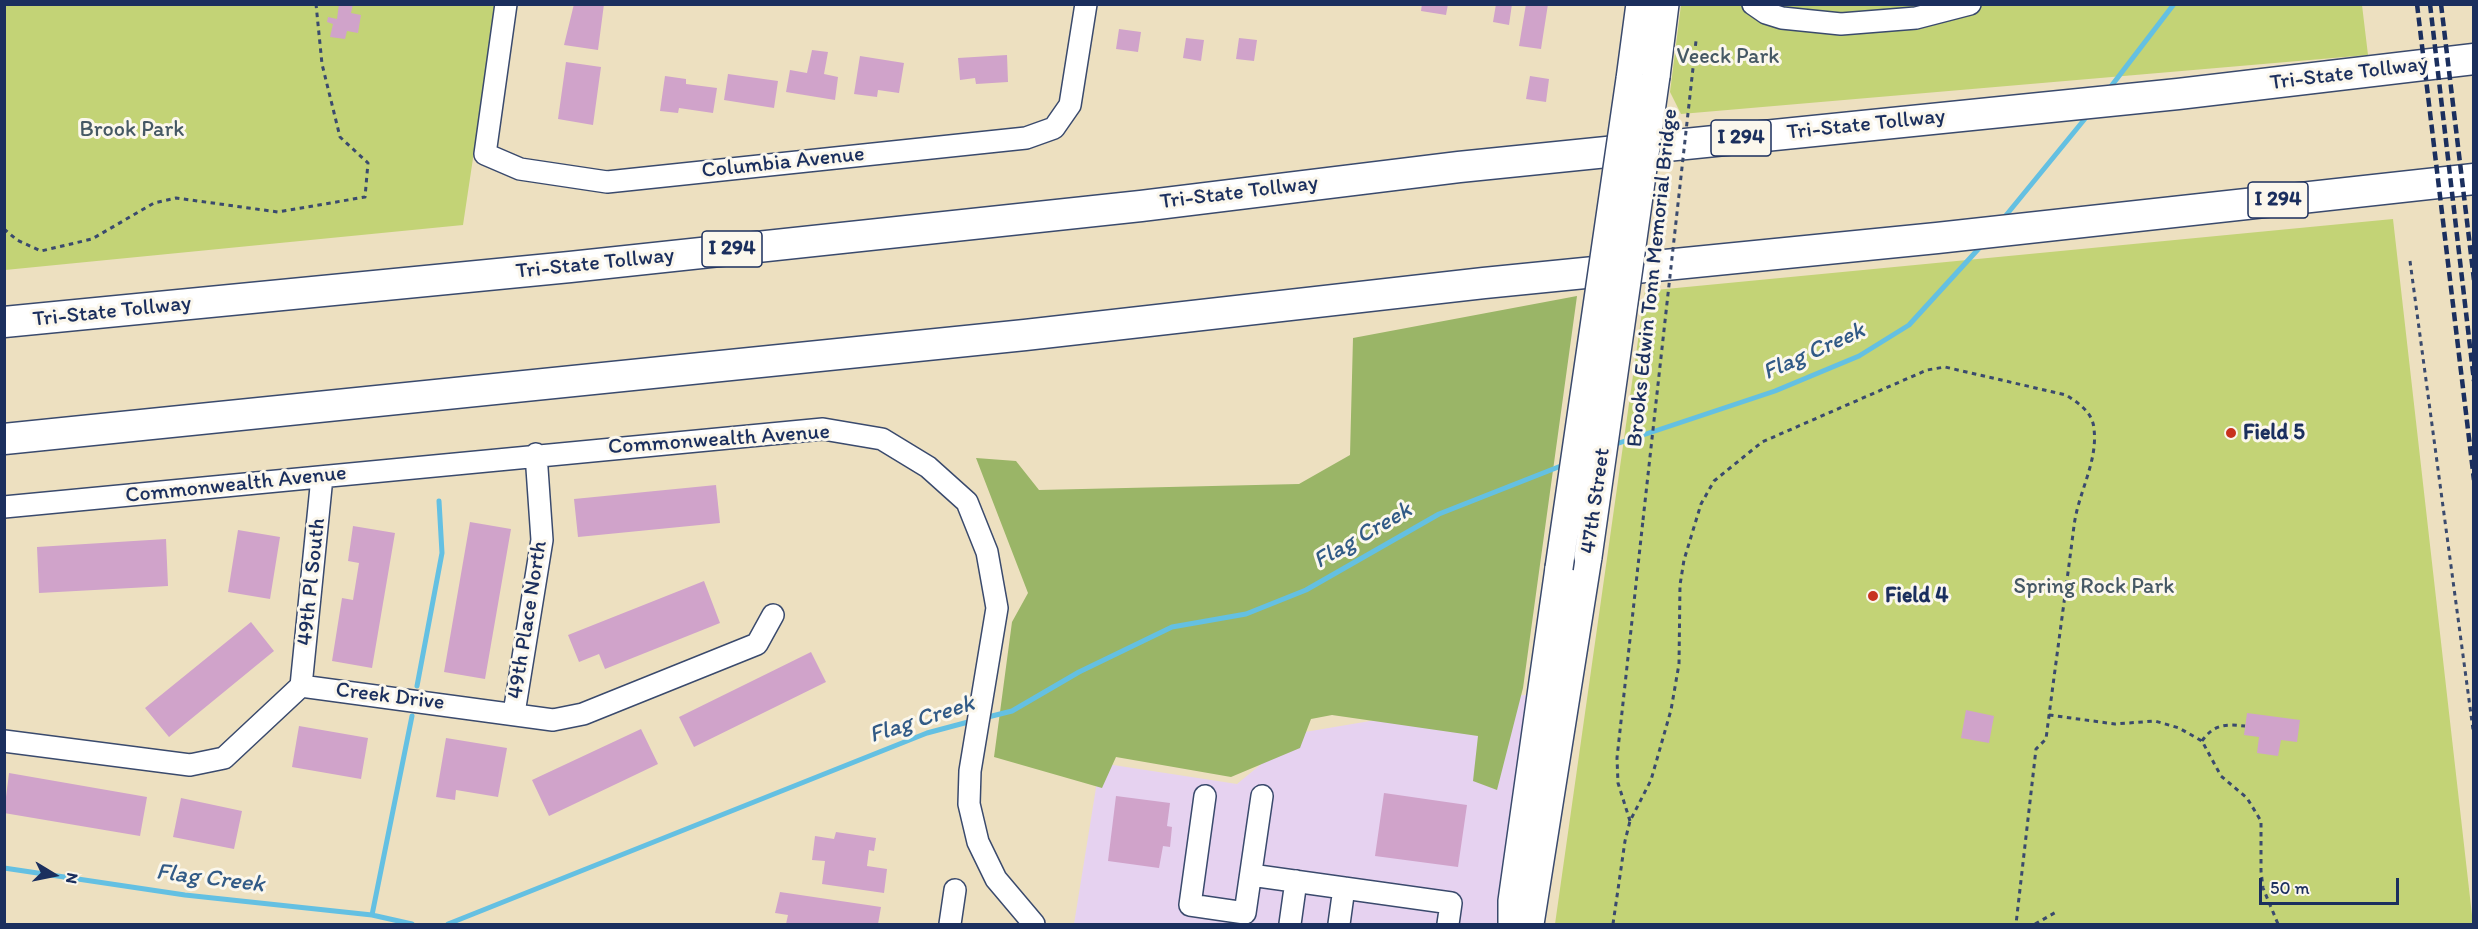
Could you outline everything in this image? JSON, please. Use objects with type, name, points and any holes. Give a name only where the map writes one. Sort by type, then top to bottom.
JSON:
[{"type":"highway","name":"Tri-State Tollway","points":[[4,322],[570,267],[1141,206],[1459,167],[2178,94],[2474,59]]},
{"type":"highway","name":"I 294","points":[[4,439],[989,339],[1484,282],[1937,238],[2474,178]]},
{"type":"main road","points":[[1640,4],[1643,77]]},
{"type":"main road","points":[[1643,77],[1665,4]]},
{"type":"main road","name":"47th Street","points":[[1530,924],[1588,557],[1643,77]]},
{"type":"main road","name":"47th Street","points":[[1512,924],[1512,901],[1559,568],[1643,77]]},
{"type":"street","name":"Columbia Avenue","points":[[506,4],[485,154],[520,169],[607,182],[1026,138],[1054,128],[1070,105],[1086,4]]},
{"type":"street","points":[[1754,4],[1766,13],[1782,18],[1841,24],[1916,18],[1970,4]]},
{"type":"street","name":"Commonwealth Avenue","points":[[4,507],[536,454],[823,429],[882,440],[928,467],[967,502],[987,552],[997,608],[970,771],[969,804],[978,842],[996,879],[1034,924]]},
{"type":"street","name":"49th Place North","points":[[514,713],[542,540],[536,454]]},
{"type":"street","name":"49th Pl South","points":[[301,686],[322,477]]},
{"type":"street","name":"Creek Drive","points":[[301,686],[553,720],[583,714],[757,644],[773,615]]},
{"type":"street","points":[[4,741],[190,765],[224,758],[301,686]]},
{"type":"street","points":[[1205,796],[1190,905],[1245,913],[1262,796]]},
{"type":"street","points":[[1251,875],[1451,903],[1448,924]]},
{"type":"street","points":[[1290,924],[1296,881]]},
{"type":"street","points":[[1340,924],[1344,888]]},
{"type":"street","points":[[950,924],[955,890]]},
{"type":"path","points":[[4,229],[17,240],[41,251],[92,239],[154,203],[176,198],[278,212],[365,197],[368,163],[340,137],[322,64],[316,4]]},
{"type":"path","name":"Brooks Edwin Tonn Memorial Bridge","points":[[1630,821],[1618,783],[1617,758],[1696,40]]},
{"type":"path","points":[[2410,261],[2474,737]]},
{"type":"path","points":[[1613,924],[1625,840],[1630,821],[1651,780],[1664,738],[1679,664],[1680,585],[1684,560],[1698,513],[1714,481],[1762,442],[1935,367],[1962,370],[2017,386],[2066,395],[2079,403],[2089,414],[2094,427],[2093,451],[2074,527],[2046,739],[2036,749],[2016,924]]},
{"type":"path","points":[[2049,715],[2115,724],[2155,722],[2179,728],[2202,741],[2221,776],[2247,798],[2261,820],[2259,856],[2263,888],[2278,924]]},
{"type":"path","points":[[2202,741],[2217,726],[2245,726]]},
{"type":"path","points":[[2035,924],[2058,911]]},
{"type":"shaded area","points":[[1536,693],[1513,924],[1074,924],[1100,763],[1237,784],[1299,733]]},
{"type":"green space","name":"Brook Park","points":[[5,5],[496,5],[463,225],[5,270]]},
{"type":"green space","name":"Veeck Park","points":[[1681,5],[2362,5],[2368,55],[1681,114],[1670,92]]},
{"type":"green space","name":"Spring Rock Park","points":[[2393,219],[2473,924],[1555,924],[1645,291]]},
{"type":"green space","points":[[1577,296],[1523,688],[1497,790],[1473,781],[1478,736],[1332,715],[1311,719],[1300,748],[1231,777],[1116,757],[1102,788],[994,757],[1012,622],[1028,593],[976,458],[1016,461],[1039,490],[1299,484],[1350,455],[1353,338]]},
{"type":"building","points":[[339,4],[353,4],[351,13],[361,15],[358,33],[347,31],[345,39],[330,37],[333,24],[327,22],[328,17],[337,19]]},
{"type":"building","points":[[574,4],[604,4],[598,50],[564,45]]},
{"type":"building","points":[[1422,4],[1448,4],[1446,15],[1421,11]]},
{"type":"building","points":[[1496,4],[1512,4],[1509,25],[1493,22]]},
{"type":"building","points":[[1526,4],[1548,4],[1541,49],[1519,46]]},
{"type":"building","points":[[1119,29],[1141,32],[1138,52],[1116,49]]},
{"type":"building","points":[[1186,38],[1204,40],[1201,61],[1183,58]]},
{"type":"building","points":[[1239,38],[1257,40],[1254,61],[1236,59]]},
{"type":"building","points":[[812,50],[828,52],[824,74],[838,77],[835,100],[786,92],[790,70],[807,73]]},
{"type":"building","points":[[1007,55],[1008,82],[976,84],[975,78],[960,80],[958,58]]},
{"type":"building","points":[[860,56],[904,63],[899,93],[878,90],[877,97],[854,94]]},
{"type":"building","points":[[566,62],[601,67],[593,125],[558,119]]},
{"type":"building","points":[[728,74],[778,81],[774,108],[724,100]]},
{"type":"building","points":[[665,76],[686,79],[686,84],[717,88],[713,113],[679,108],[678,113],[660,111]]},
{"type":"building","points":[[1530,76],[1549,79],[1546,102],[1526,99]]},
{"type":"building","points":[[716,485],[720,523],[578,537],[574,499]]},
{"type":"building","points":[[470,522],[511,529],[485,679],[444,672]]},
{"type":"building","points":[[353,526],[395,533],[372,668],[332,661],[342,598],[353,600],[359,563],[348,561]]},
{"type":"building","points":[[238,530],[280,537],[270,599],[228,592]]},
{"type":"building","points":[[166,539],[168,586],[39,593],[37,547]]},
{"type":"building","points":[[704,581],[720,623],[605,669],[599,654],[579,662],[568,635]]},
{"type":"building","points":[[251,622],[274,651],[169,737],[145,708]]},
{"type":"building","points":[[811,652],[826,682],[694,747],[679,717]]},
{"type":"building","points":[[1966,710],[1994,716],[1989,743],[1961,738]]},
{"type":"building","points":[[2247,713],[2300,720],[2297,742],[2281,740],[2278,756],[2257,753],[2259,737],[2244,735]]},
{"type":"building","points":[[299,726],[368,738],[361,779],[292,767]]},
{"type":"building","points":[[641,729],[658,764],[549,816],[532,780]]},
{"type":"building","points":[[446,738],[507,748],[498,797],[456,790],[455,800],[436,797]]},
{"type":"building","points":[[9,773],[147,797],[140,836],[4,813]]},
{"type":"building","points":[[1384,793],[1467,805],[1458,867],[1375,856]]},
{"type":"building","points":[[1116,796],[1170,803],[1167,826],[1172,827],[1170,847],[1163,846],[1159,868],[1108,861]]},
{"type":"building","points":[[181,798],[242,811],[234,849],[173,837]]},
{"type":"building","points":[[836,832],[876,838],[874,851],[869,850],[867,866],[887,869],[884,893],[822,884],[825,861],[812,860],[815,836],[834,839]]},
{"type":"building","points":[[780,892],[881,907],[878,924],[786,924],[788,915],[775,913]]},
{"type":"waterway","name":"Flag Creek","points":[[2109,89],[2174,4]]},
{"type":"waterway","name":"Flag Creek","points":[[2003,219],[2088,115]]},
{"type":"waterway","name":"Flag Creek","points":[[1613,445],[1775,391],[1859,356],[1909,325],[1982,245]]},
{"type":"waterway","name":"Flag Creek","points":[[984,718],[1012,711],[1079,672],[1172,627],[1246,614],[1306,590],[1439,514],[1566,464]]},
{"type":"waterway","points":[[417,686],[442,553],[439,501]]},
{"type":"waterway","points":[[372,915],[412,716]]},
{"type":"waterway","name":"Flag Creek","points":[[448,924],[927,733],[972,721]]},
{"type":"waterway","name":"Flag Creek","points":[[4,868],[185,895],[372,915],[412,924]]},
{"type":"railway","points":[[2417,4],[2474,480]]},
{"type":"railway","points":[[2430,4],[2474,381]]},
{"type":"railway","points":[[2441,4],[2474,280]]},
{"type":"place","name":"Field 5","points":[[2231,433]]},
{"type":"place","name":"Field 4","points":[[1873,596]]}]
